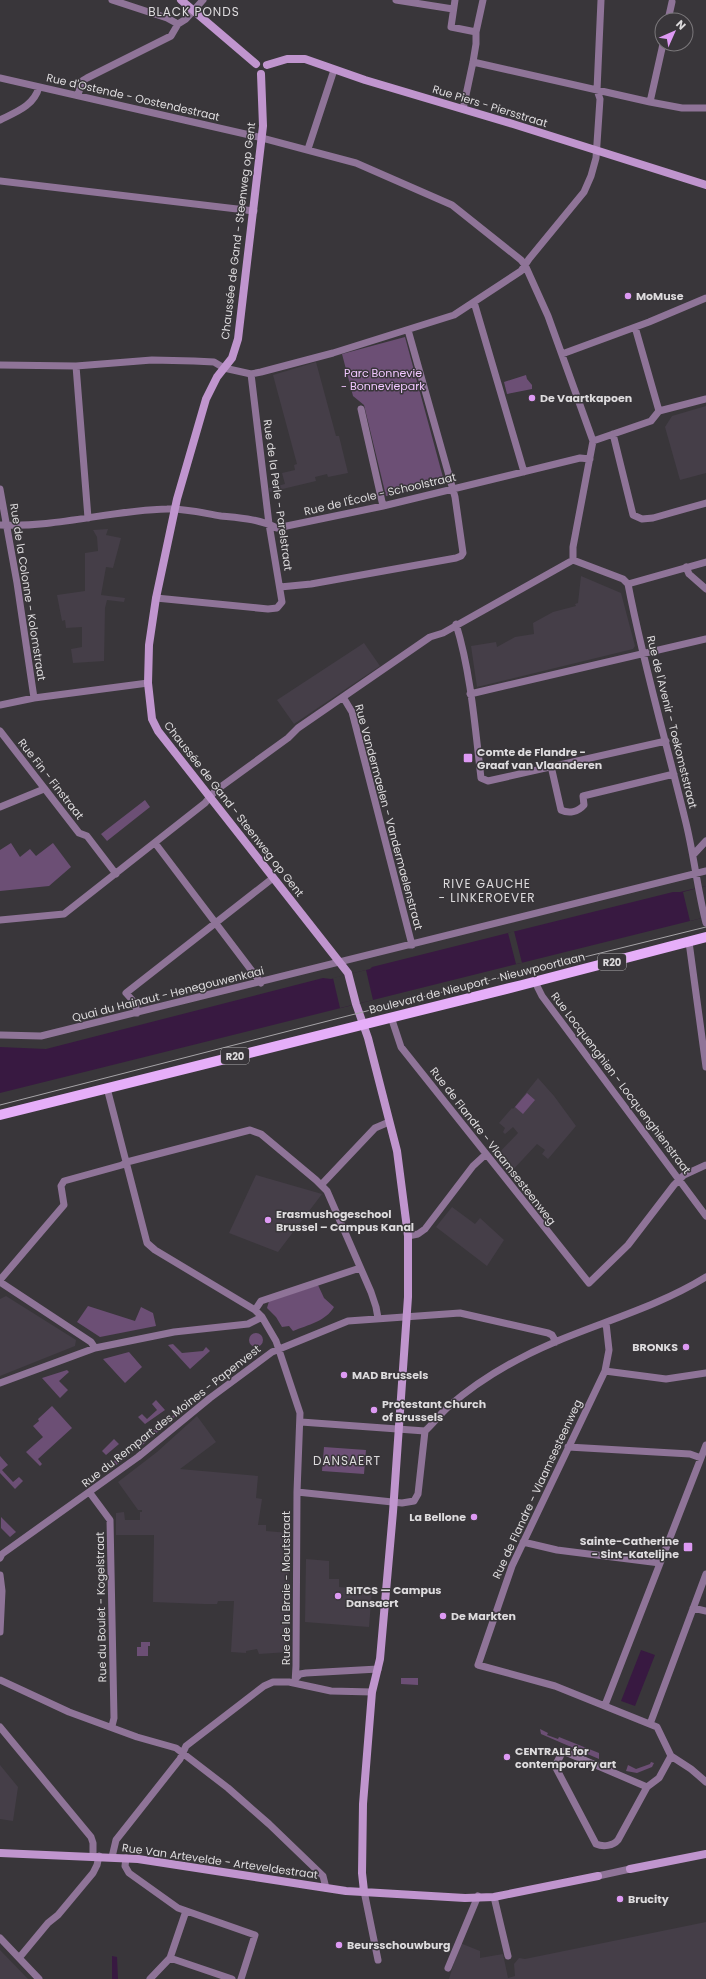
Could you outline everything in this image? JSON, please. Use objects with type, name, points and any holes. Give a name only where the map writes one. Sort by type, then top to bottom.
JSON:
[{"type":"main road","name":"R20","points":[[689,942],[706,937]]},
{"type":"main road","name":"Boulevard de Nieuport - Nieuwpoortlaan","points":[[364,1024],[689,942]]},
{"type":"main road","name":"R20","points":[[0,1115],[364,1024]]},
{"type":"street","points":[[112,0],[167,18],[178,24]]},
{"type":"street","name":"Chaussée de Gand - Steenweg op Gent","points":[[181,0],[256,64],[256,70],[261,74],[264,100],[262,139],[238,339],[232,358],[217,377],[206,399],[174,509],[156,598],[149,645],[148,683],[152,719],[158,731],[209,798],[348,975],[364,1024],[401,1173],[408,1236],[406,1316],[394,1502],[378,1669],[372,1692],[363,1804],[362,1873],[364,1891]]},
{"type":"street","points":[[78,95],[82,81],[171,36],[178,24],[186,19],[202,0]]},
{"type":"street","points":[[396,0],[453,10]]},
{"type":"street","points":[[455,0],[451,27],[476,32]]},
{"type":"street","points":[[463,109],[473,62],[476,32],[483,0]]},
{"type":"street","points":[[0,365],[76,366],[152,360],[194,361],[214,362],[224,368],[252,374],[333,353],[454,315],[521,272],[584,192],[591,176],[596,151],[600,99],[597,90],[601,0]]},
{"type":"street","points":[[670,12],[672,2]]},
{"type":"street","points":[[650,102],[661,52]]},
{"type":"street","name":"Rue Piers - Piersstraat","points":[[267,65],[296,58],[305,59],[334,70],[706,185]]},
{"type":"street","points":[[256,64],[262,61],[267,65],[266,72],[261,74]]},
{"type":"street","points":[[473,62],[650,102],[682,108],[706,108]]},
{"type":"street","points":[[308,149],[334,70]]},
{"type":"street","name":"Rue d'Ostende - Oostendestraat","points":[[0,78],[308,149],[356,163],[452,205],[525,265]]},
{"type":"street","points":[[0,120],[27,106],[37,96],[39,87]]},
{"type":"street","points":[[0,181],[254,211]]},
{"type":"street","points":[[525,265],[548,316],[593,441],[573,547],[573,560]]},
{"type":"street","points":[[562,354],[635,327],[706,298]]},
{"type":"street","points":[[474,302],[524,472]]},
{"type":"street","points":[[635,327],[659,411]]},
{"type":"street","points":[[280,588],[311,584],[456,558],[461,556],[463,553],[452,489],[408,330]]},
{"type":"street","points":[[76,366],[88,518]]},
{"type":"street","name":"Rue de la Perle - Parelstraat","points":[[156,598],[268,609],[277,608],[282,602],[269,524],[252,374]]},
{"type":"street","points":[[593,441],[651,420],[659,411],[706,399]]},
{"type":"street","points":[[361,408],[383,506]]},
{"type":"street","points":[[613,434],[633,515],[642,519],[653,518],[706,503]]},
{"type":"street","name":"Rue de l'École - Schoolstraat","points":[[3,525],[88,518],[105,514],[174,509],[262,521],[277,528],[383,506],[580,458],[590,459]]},
{"type":"street","name":"Rue de la Colonne - Kolomstraat","points":[[0,489],[3,525],[34,698]]},
{"type":"street","points":[[0,920],[64,914],[155,843],[209,798],[215,791],[343,697],[430,637],[443,633],[456,624],[573,560],[623,578],[628,584],[706,562]]},
{"type":"street","points":[[686,567],[689,574],[706,589]]},
{"type":"street","name":"Rue de l'Avenir - Toekomststraat","points":[[628,584],[643,653],[693,854],[692,862],[705,920]]},
{"type":"street","points":[[456,624],[470,694],[481,778],[488,781],[666,741]]},
{"type":"street","points":[[470,694],[643,653],[706,640]]},
{"type":"street","points":[[0,705],[34,698],[148,683]]},
{"type":"street","name":"Rue Vandermaelen - Vandermaelenstraat","points":[[343,697],[352,712],[412,945]]},
{"type":"street","name":"Rue Fin - Finstraat","points":[[0,731],[79,833],[87,836],[116,874]]},
{"type":"street","points":[[551,766],[561,810],[568,813],[580,810],[584,805],[583,796],[674,774]]},
{"type":"street","points":[[0,807],[44,789]]},
{"type":"street","points":[[693,854],[706,841]]},
{"type":"street","points":[[155,843],[261,983]]},
{"type":"street","name":"Quai du Hainaut - Henegouwenkaai","points":[[1,1035],[41,1036],[261,983],[706,872]]},
{"type":"street","points":[[137,1013],[134,1003],[126,992],[273,878]]},
{"type":"street","points":[[689,942],[706,1067]]},
{"type":"street","name":"Rue Locquenghien - Locquenghienstraat","points":[[535,982],[537,990],[706,1216]]},
{"type":"street","name":"Rue de Flandre - Vlaamsesteenweg","points":[[391,1018],[401,1047],[485,1155],[589,1283],[628,1245],[679,1180]]},
{"type":"street","name":"Rue de la Braie - Moutstraat","points":[[107,1088],[147,1243],[155,1250],[255,1310],[262,1317],[276,1341],[300,1413],[301,1422],[297,1492],[295,1680]]},
{"type":"street","points":[[322,1184],[375,1128],[389,1122]]},
{"type":"street","points":[[95,1348],[91,1342],[0,1281],[64,1205],[61,1186],[64,1181],[122,1166],[127,1162],[250,1130],[262,1134],[322,1184],[327,1191],[376,1307],[378,1318]]},
{"type":"street","points":[[408,1236],[418,1234],[425,1229],[473,1166],[485,1155]]},
{"type":"street","points":[[679,1180],[684,1175],[706,1165]]},
{"type":"street","points":[[255,1310],[261,1301],[360,1268]]},
{"type":"street","points":[[297,1492],[394,1502],[412,1502],[417,1496],[425,1431],[448,1407],[480,1383],[518,1360],[556,1342],[654,1304],[706,1277]]},
{"type":"street","name":"Rue du Rempart des Moines - Papenvest","points":[[0,1558],[2,1554],[138,1458],[210,1398],[267,1355],[348,1321],[460,1313],[548,1333],[552,1335],[556,1342]]},
{"type":"street","points":[[0,1383],[95,1348],[174,1332],[248,1324],[262,1317]]},
{"type":"street","name":"Rue de Flandre - Vlaamsesteenweg","points":[[605,1705],[555,1686],[478,1665],[497,1607],[523,1542],[605,1371],[609,1350],[606,1323]]},
{"type":"street","points":[[605,1371],[666,1379],[706,1373]]},
{"type":"street","points":[[301,1422],[425,1431]]},
{"type":"street","points":[[705,1780],[671,1756],[657,1727],[605,1705],[706,1445]]},
{"type":"street","points":[[568,1447],[690,1454],[701,1458]]},
{"type":"street","name":"Rue du Boulet - Kogelstraat","points":[[90,1493],[110,1520],[114,1718],[112,1726]]},
{"type":"street","points":[[523,1542],[557,1550],[660,1563]]},
{"type":"street","points":[[650,1724],[706,1574]]},
{"type":"street","points":[[0,1575],[2,1591],[0,1632]]},
{"type":"street","points":[[693,1608],[706,1611]]},
{"type":"street","points":[[295,1680],[300,1674],[306,1672],[378,1669]]},
{"type":"street","points":[[0,1680],[69,1712],[112,1726],[137,1737],[176,1748],[184,1753],[269,1824],[323,1876],[326,1888]]},
{"type":"street","points":[[112,1857],[116,1840],[184,1753],[189,1743],[264,1686],[283,1681],[295,1680],[331,1691],[372,1692]]},
{"type":"street","points":[[0,1727],[91,1837],[97,1865],[93,1873],[58,1915],[48,1923],[19,1958]]},
{"type":"street","points":[[647,1787],[563,1751],[556,1768],[596,1844],[609,1845],[614,1844],[618,1840],[647,1787],[659,1778],[671,1756]]},
{"type":"street","name":"Rue Van Artevelde - Arteveldestraat","points":[[0,1853],[126,1858],[346,1891],[465,1898],[478,1896],[494,1897],[598,1876]]},
{"type":"street","points":[[598,1876],[706,1854]]},
{"type":"street","points":[[126,1858],[125,1866],[129,1873],[178,1908],[255,1935],[240,1979]]},
{"type":"street","points":[[364,1891],[378,1960]]},
{"type":"street","points":[[448,1968],[478,1896]]},
{"type":"street","points":[[494,1897],[508,1956]]},
{"type":"street","points":[[150,1979],[170,1958],[186,1910]]},
{"type":"street","points":[[0,1938],[39,1979]]},
{"type":"street","points":[[170,1958],[232,1979]]},
{"type":"shaded area","points":[[316,362],[336,436],[339,436],[348,473],[328,477],[327,474],[315,477],[316,481],[270,492],[269,488],[285,484],[282,473],[295,470],[294,465],[297,464],[273,375]]},
{"type":"shaded area","points":[[706,406],[706,473],[680,480],[665,427],[672,416]]},
{"type":"shaded area","points":[[108,529],[106,535],[121,538],[113,568],[106,567],[101,595],[125,598],[124,602],[107,600],[105,608],[104,661],[73,663],[71,649],[82,647],[82,627],[66,628],[65,620],[62,621],[57,595],[85,591],[85,553],[98,551],[97,537],[93,530]]},
{"type":"shaded area","points":[[581,576],[621,593],[635,646],[633,649],[477,687],[471,646],[496,642],[497,647],[515,637],[534,634],[533,623],[553,612],[576,606],[575,604],[578,603]]},
{"type":"shaded area","points":[[364,643],[380,666],[294,724],[277,700]]},
{"type":"shaded area","points":[[706,886],[706,917],[0,1093],[0,1047],[46,1049],[323,978],[331,979],[370,969],[372,967],[673,892],[680,892]]},
{"type":"shaded area","points":[[538,1078],[554,1096],[576,1126],[548,1159],[542,1154],[545,1150],[537,1144],[509,1174],[495,1157],[518,1133],[513,1127],[505,1134],[503,1132],[505,1128],[499,1123],[512,1108],[513,1109]]},
{"type":"shaded area","name":"Erasmushogeschool Brussel – Campus Kanal","points":[[256,1175],[322,1194],[278,1252],[229,1233]]},
{"type":"shaded area","points":[[452,1207],[475,1224],[480,1218],[504,1240],[487,1266],[436,1227]]},
{"type":"shaded area","points":[[6,1296],[76,1340],[75,1346],[0,1376],[0,1299]]},
{"type":"shaded area","points":[[197,1416],[216,1442],[180,1469],[258,1476],[256,1498],[262,1499],[258,1525],[266,1525],[266,1531],[289,1533],[288,1652],[259,1654],[257,1649],[246,1651],[246,1653],[231,1652],[234,1601],[218,1601],[217,1604],[153,1602],[154,1535],[116,1535],[116,1513],[124,1512],[125,1520],[140,1520],[140,1512],[142,1512],[142,1510],[138,1510],[118,1482],[157,1452]]},
{"type":"shaded area","name":"RITCS — Campus Dansaert","points":[[306,1559],[329,1561],[329,1579],[339,1579],[339,1587],[372,1590],[369,1627],[305,1622]]},
{"type":"shaded area","points":[[641,1650],[655,1655],[635,1706],[621,1701]]},
{"type":"shaded area","points":[[0,1765],[18,1787],[13,1821],[0,1819]]},
{"type":"shaded area","points":[[706,1922],[706,1979],[449,1979],[460,1943],[480,1951],[480,1958],[503,1954],[508,1978],[515,1976],[514,1964],[519,1958],[525,1959]]},
{"type":"shaded area","points":[[0,1950],[28,1979],[0,1979]]},
{"type":"shaded area","points":[[112,1956],[117,1957],[118,1979],[112,1979]]},
{"type":"green space","name":"Parc Bonnevie - Bonneviepark","points":[[405,337],[444,481],[442,484],[386,496],[364,405],[353,396],[342,354]]},
{"type":"green space","points":[[526,375],[527,379],[532,385],[532,389],[507,394],[504,382]]},
{"type":"green space","points":[[145,800],[150,807],[107,841],[101,834]]},
{"type":"green space","points":[[11,843],[20,857],[30,849],[36,856],[53,843],[71,867],[49,886],[0,891],[0,850]]},
{"type":"green space","points":[[527,1093],[535,1100],[523,1114],[515,1107]]},
{"type":"green space","points":[[318,1285],[324,1298],[334,1307],[331,1312],[316,1322],[293,1331],[289,1326],[282,1327],[276,1317],[267,1308],[269,1301]]},
{"type":"green space","points":[[88,1306],[135,1321],[141,1307],[153,1313],[156,1326],[100,1337],[77,1322]]},
{"type":"green space","points":[[256,1333],[261,1335],[263,1340],[261,1345],[256,1347],[251,1345],[249,1340],[251,1335]]},
{"type":"green space","points":[[173,1344],[182,1353],[203,1351],[206,1347],[210,1351],[190,1369],[168,1345]]},
{"type":"green space","points":[[129,1352],[142,1367],[125,1383],[103,1359]]},
{"type":"green space","points":[[67,1370],[69,1372],[59,1381],[68,1390],[60,1398],[42,1378]]},
{"type":"green space","points":[[156,1400],[165,1410],[145,1424],[138,1417],[142,1414],[147,1419],[157,1410],[152,1404]]},
{"type":"green space","points":[[52,1406],[72,1428],[38,1459],[42,1464],[40,1466],[26,1452],[43,1437],[33,1426]]},
{"type":"green space","points":[[175,1414],[176,1416],[138,1449],[135,1445]]},
{"type":"green space","points":[[114,1439],[119,1444],[106,1455],[102,1451]]},
{"type":"green space","points":[[324,1447],[366,1450],[364,1474],[322,1471]]},
{"type":"green space","points":[[126,1452],[129,1455],[109,1471],[106,1467]]},
{"type":"green space","points":[[0,1456],[8,1465],[2,1470],[13,1482],[19,1477],[23,1481],[15,1489],[0,1473]]},
{"type":"green space","points":[[1,1517],[16,1532],[10,1537],[1,1528]]},
{"type":"green space","points":[[141,1642],[150,1642],[150,1646],[148,1646],[148,1656],[137,1656],[137,1647],[141,1647]]},
{"type":"green space","points":[[401,1678],[418,1678],[418,1685],[401,1684]]},
{"type":"green space","points":[[540,1729],[548,1733],[547,1735],[558,1739],[559,1737],[599,1753],[599,1759],[541,1734]]},
{"type":"green space","points":[[651,1762],[654,1763],[652,1767],[637,1773],[626,1771],[628,1765],[636,1769],[650,1764]]},
{"type":"pier","points":[[706,886],[706,917],[690,921],[683,892]]},
{"type":"pier","points":[[514,931],[522,963],[516,964],[508,933]]},
{"type":"pier","points":[[366,970],[373,1000],[340,1008],[333,978]]},
{"type":"tram line","points":[[0,1105],[398,1003],[706,927]]},
{"type":"place","name":"MoMuse","points":[[628,296]]},
{"type":"place","name":"De Vaartkapoen","points":[[532,398]]},
{"type":"place","name":"Comte de Flandre - Graaf van Vlaanderen","points":[[468,758]]},
{"type":"place","name":"Erasmushogeschool Brussel – Campus Kanal","points":[[268,1220]]},
{"type":"place","name":"BRONKS","points":[[686,1347]]},
{"type":"place","name":"MAD Brussels","points":[[344,1375]]},
{"type":"place","name":"Protestant Church of Brussels","points":[[374,1410]]},
{"type":"place","name":"La Bellone","points":[[474,1517]]},
{"type":"place","name":"Sainte-Catherine - Sint-Katelijne","points":[[688,1547]]},
{"type":"place","name":"RITCS — Campus Dansaert","points":[[338,1596]]},
{"type":"place","name":"De Markten","points":[[443,1616]]},
{"type":"place","name":"CENTRALE for contemporary art","points":[[507,1757]]},
{"type":"place","name":"Brucity","points":[[620,1899]]},
{"type":"place","name":"Beursschouwburg","points":[[339,1945]]},
{"type":"district","name":"BLACK PONDS","points":[[194,12]]},
{"type":"district","name":"RIVE GAUCHE - LINKEROEVER","points":[[487,891]]},
{"type":"district","name":"DANSAERT","points":[[347,1461]]}]
